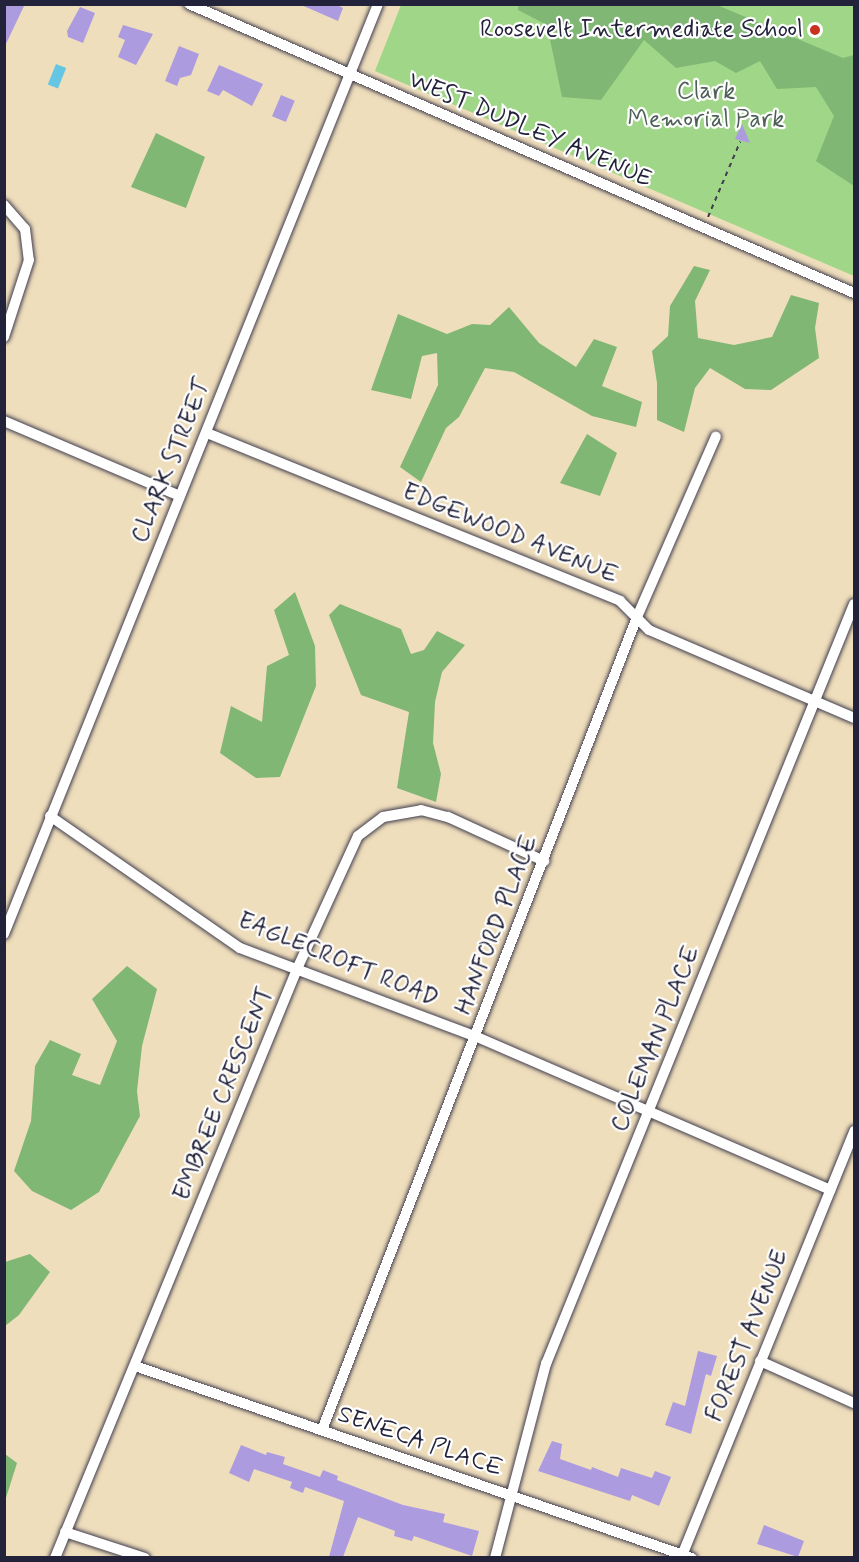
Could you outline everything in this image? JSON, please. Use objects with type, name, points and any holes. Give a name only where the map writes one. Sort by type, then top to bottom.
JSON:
[{"type":"street","name":"WEST DUDLEY AVENUE","points":[[189,4],[855,293]]},
{"type":"street","name":"CLARK STREET","points":[[4,934],[351,76],[378,4]]},
{"type":"street","points":[[4,205],[25,229],[29,260],[4,337]]},
{"type":"street","points":[[4,421],[180,496]]},
{"type":"street","name":"EDGEWOOD AVENUE","points":[[207,433],[620,602],[650,630],[855,718]]},
{"type":"street","name":"HANFORD PLACE","points":[[322,1430],[477,1037],[637,617],[716,436]]},
{"type":"street","name":"COLEMAN PLACE","points":[[495,1557],[546,1364],[650,1113],[855,604]]},
{"type":"street","name":"EMBREE CRESCENT","points":[[55,1557],[297,969],[350,849],[369,825],[383,817],[405,810],[436,812],[544,861]]},
{"type":"street","name":"EAGLECROFT ROAD","points":[[50,816],[221,937],[297,969],[477,1037],[830,1190]]},
{"type":"street","name":"FOREST AVENUE","points":[[685,1556],[760,1361],[855,1131]]},
{"type":"street","points":[[760,1361],[855,1402]]},
{"type":"street","name":"SENECA PLACE","points":[[135,1366],[685,1556]]},
{"type":"street","points":[[65,1532],[146,1557]]},
{"type":"path","points":[[703,228],[740,142]]},
{"type":"green space","points":[[519,4],[717,5],[843,58],[854,55],[854,186],[816,161],[834,116],[816,87],[777,89],[760,61],[736,73],[715,61],[676,68],[644,40],[601,100],[562,97],[547,25],[518,10]]},
{"type":"green space","name":"Clark Memorial Park","points":[[401,5],[854,5],[854,276],[375,71]]},
{"type":"green space","points":[[156,133],[205,157],[186,208],[131,187]]},
{"type":"green space","points":[[694,266],[710,270],[695,301],[698,338],[734,345],[772,337],[791,295],[819,303],[815,328],[819,358],[771,390],[745,389],[710,368],[695,388],[684,432],[657,420],[657,383],[652,351],[668,336],[670,306]]},
{"type":"green space","points":[[509,307],[539,343],[576,367],[594,339],[617,347],[602,386],[642,402],[636,427],[592,416],[514,372],[485,368],[459,417],[446,428],[421,482],[400,467],[438,385],[437,353],[422,356],[411,399],[371,390],[398,314],[447,334],[472,324],[490,325]]},
{"type":"green space","points":[[587,434],[617,453],[600,496],[560,483]]},
{"type":"green space","points":[[295,592],[315,646],[316,686],[280,777],[256,778],[220,753],[231,706],[262,722],[267,666],[289,655],[274,610]]},
{"type":"green space","points":[[340,604],[401,629],[411,654],[424,650],[437,631],[465,645],[442,672],[435,702],[433,743],[441,774],[436,802],[397,788],[409,712],[361,695],[329,615]]},
{"type":"green space","points":[[127,966],[157,989],[142,1046],[137,1091],[140,1116],[99,1192],[71,1210],[32,1191],[14,1171],[31,1121],[35,1066],[50,1040],[81,1054],[72,1075],[100,1085],[117,1041],[92,999]]},
{"type":"green space","points":[[30,1254],[50,1272],[19,1315],[5,1326],[5,1262]]},
{"type":"green space","points":[[5,1454],[17,1463],[5,1501]]},
{"type":"water","points":[[56,64],[66,68],[58,89],[48,84]]},
{"type":"building","points":[[4,4],[25,4],[5,46],[4,46]]},
{"type":"building","points":[[299,4],[335,4],[343,8],[338,21]]},
{"type":"building","points":[[80,7],[95,13],[83,43],[68,37],[67,31]]},
{"type":"building","points":[[123,25],[153,34],[136,65],[118,57],[125,40],[118,37]]},
{"type":"building","points":[[179,46],[199,54],[191,75],[180,78],[177,86],[165,81]]},
{"type":"building","points":[[219,65],[263,84],[252,106],[223,90],[219,96],[207,91]]},
{"type":"building","points":[[281,95],[295,101],[286,122],[272,116]]},
{"type":"building","points":[[742,124],[750,143],[735,139]]},
{"type":"building","points":[[698,1351],[717,1356],[711,1376],[706,1374],[691,1434],[665,1425],[673,1402],[685,1406]]},
{"type":"building","points":[[552,1441],[562,1444],[560,1459],[591,1470],[592,1467],[618,1477],[621,1468],[652,1478],[655,1471],[671,1477],[659,1506],[632,1495],[630,1501],[538,1471]]},
{"type":"building","points":[[241,1445],[266,1455],[267,1452],[285,1457],[283,1464],[320,1477],[323,1470],[338,1476],[337,1480],[403,1505],[445,1514],[443,1522],[479,1531],[472,1556],[414,1536],[412,1541],[394,1536],[395,1531],[358,1517],[343,1557],[329,1557],[344,1501],[305,1487],[303,1493],[290,1488],[292,1482],[254,1469],[249,1482],[229,1473]]},
{"type":"building","points":[[764,1525],[804,1541],[798,1557],[757,1544]]},
{"type":"place","name":"Roosevelt Intermediate School","points":[[815,30]]}]
